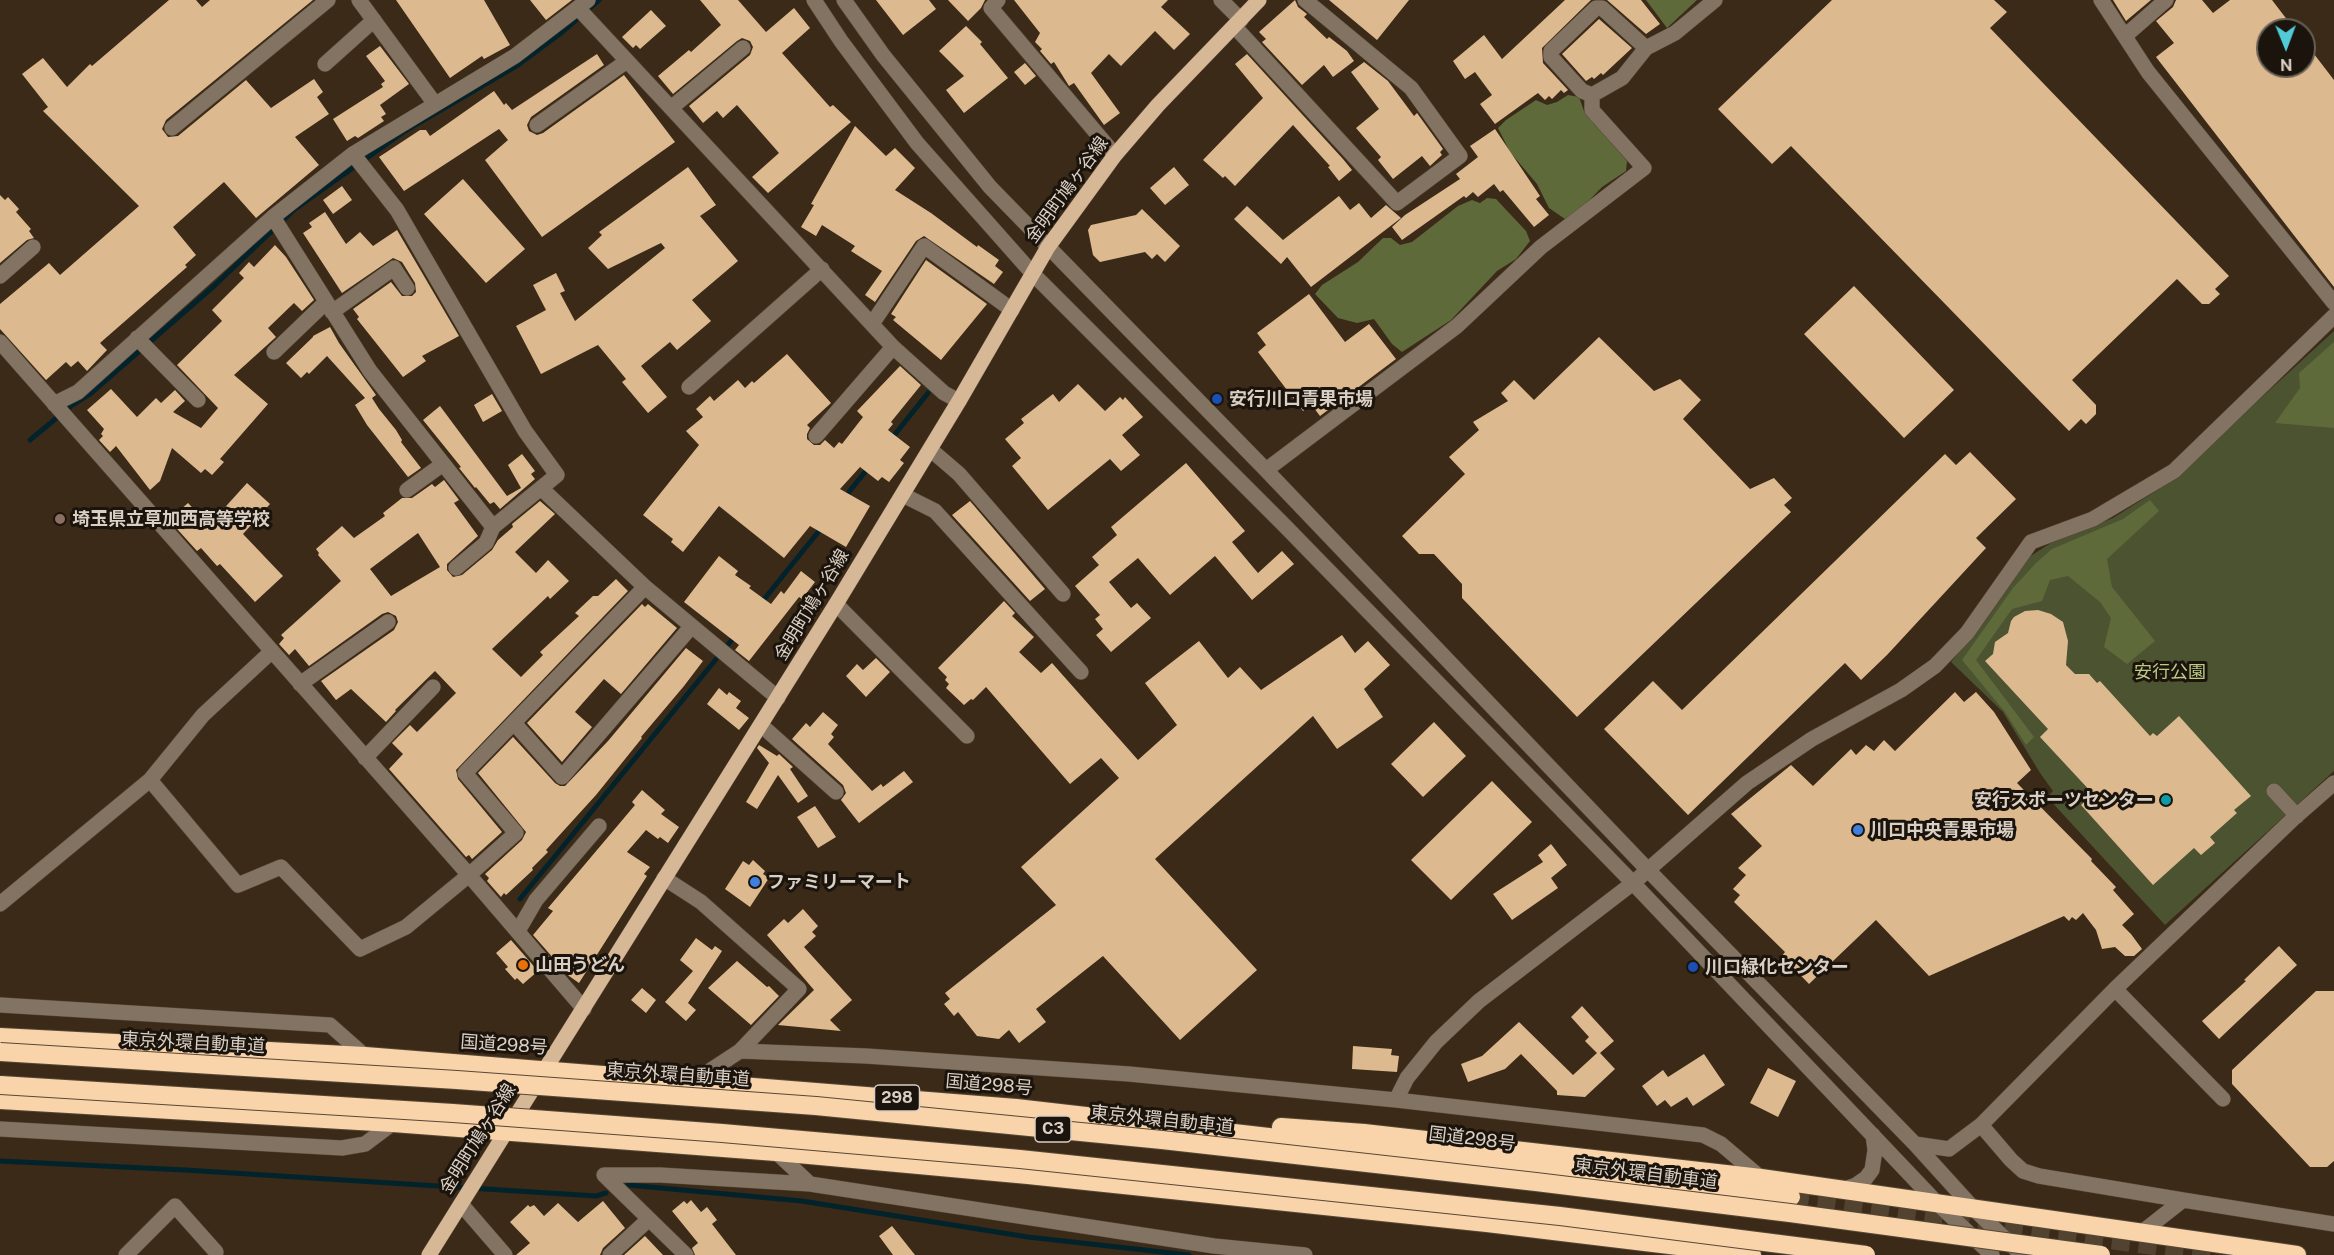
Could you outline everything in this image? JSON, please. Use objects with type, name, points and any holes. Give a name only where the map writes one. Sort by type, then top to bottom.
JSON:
[{"type":"highway","name":"国道298号","points":[[0,1037],[365,1056],[1016,1108],[1791,1197]]},
{"type":"highway","name":"東京外環自動車道","points":[[0,1052],[457,1080],[816,1106],[1162,1140],[1536,1182],[1790,1213],[2101,1255]]},
{"type":"highway","name":"C3","points":[[0,1085],[465,1114],[722,1133],[1020,1159],[1560,1216],[1866,1255]]},
{"type":"highway","points":[[0,1100],[393,1123],[776,1152],[1028,1175],[1487,1223],[1752,1255]]},
{"type":"highway","points":[[1016,1108],[1364,1132],[1761,1178],[2296,1255]]},
{"type":"highway","points":[[1028,1175],[1378,1223],[1659,1255]]},
{"type":"main road","name":"金明町鳩ヶ谷線","points":[[429,1255],[903,495],[1047,247],[1115,155],[1158,105],[1259,0]]},
{"type":"street","points":[[172,129],[328,0]]},
{"type":"street","points":[[359,0],[435,104]]},
{"type":"street","points":[[814,0],[841,41],[916,143],[1033,274],[1284,525],[1633,883],[1938,1204],[1992,1255]]},
{"type":"street","points":[[844,0],[883,55],[990,187],[1915,1144],[1974,1209],[2022,1255]]},
{"type":"street","points":[[998,0],[991,8],[1115,155]]},
{"type":"street","points":[[1221,0],[1238,23],[1397,203],[1460,156],[1411,88],[1305,0]]},
{"type":"street","points":[[1646,48],[1602,8],[1596,8],[1551,51],[1551,57],[1582,92],[1592,95],[1622,78],[1646,48],[1675,33],[1715,0]]},
{"type":"street","points":[[2101,0],[2148,72],[2334,303]]},
{"type":"street","points":[[2125,36],[2166,0]]},
{"type":"street","points":[[54,404],[78,392],[273,218],[353,154],[515,56],[583,4],[627,61],[893,347],[944,393],[959,401]]},
{"type":"street","points":[[325,64],[374,20]]},
{"type":"street","points":[[671,108],[743,48]]},
{"type":"street","points":[[537,125],[627,61]]},
{"type":"street","points":[[1266,470],[1457,326],[1541,247],[1644,168],[1592,110],[1592,95]]},
{"type":"street","points":[[353,154],[398,210],[525,431],[557,475],[493,527],[486,543],[456,568]]},
{"type":"street","points":[[273,218],[370,371],[493,527]]},
{"type":"street","points":[[873,324],[924,246],[1012,310]]},
{"type":"street","points":[[0,276],[33,247]]},
{"type":"street","points":[[274,352],[329,307],[394,268],[407,288]]},
{"type":"street","points":[[689,387],[822,269]]},
{"type":"street","points":[[1396,1100],[1407,1078],[1436,1042],[1479,1001],[1633,883],[1747,783],[1812,739],[1901,690],[1935,666],[1967,633],[2031,542],[2093,519],[2174,471],[2334,316]]},
{"type":"street","points":[[137,338],[198,400]]},
{"type":"street","points":[[0,342],[584,1009]]},
{"type":"street","points":[[816,436],[893,347]]},
{"type":"street","points":[[930,450],[959,474],[1064,594]]},
{"type":"street","points":[[407,490],[443,464]]},
{"type":"street","points":[[541,488],[645,587],[778,698]]},
{"type":"street","points":[[903,495],[935,511],[1081,672]]},
{"type":"street","points":[[150,780],[238,885],[281,867],[360,949],[406,927],[516,833],[465,773],[645,587]]},
{"type":"street","points":[[836,604],[967,736]]},
{"type":"street","points":[[300,684],[388,622]]},
{"type":"street","points":[[514,723],[562,777],[691,627]]},
{"type":"street","points":[[0,904],[150,780],[203,715],[271,652]]},
{"type":"street","points":[[365,758],[433,687]]},
{"type":"street","points":[[761,725],[836,792]]},
{"type":"street","points":[[1915,1144],[1949,1149],[1981,1125],[2115,989],[2334,783]]},
{"type":"street","points":[[2274,790],[2297,816]]},
{"type":"street","points":[[518,931],[536,900],[599,826]]},
{"type":"street","points":[[664,878],[701,902],[799,989],[740,1051],[693,1081]]},
{"type":"street","points":[[2115,989],[2223,1099]]},
{"type":"street","points":[[0,1005],[330,1025],[365,1056]]},
{"type":"street","points":[[740,1051],[866,1056],[1129,1074],[1396,1100],[1703,1134],[1721,1144],[1761,1178]]},
{"type":"street","points":[[0,1129],[342,1148],[365,1144],[393,1123]]},
{"type":"street","points":[[1981,1125],[2011,1160],[2023,1170],[2039,1176],[2334,1224]]},
{"type":"street","points":[[1841,1190],[1856,1185],[1872,1170],[1875,1150],[1873,1135]]},
{"type":"street","points":[[776,1152],[810,1184]]},
{"type":"street","points":[[686,1255],[604,1175],[660,1174],[810,1184],[1210,1251],[1305,1255]]},
{"type":"street","points":[[2142,1233],[2183,1200]]},
{"type":"street","points":[[461,1204],[505,1255]]},
{"type":"street","points":[[126,1255],[175,1206],[219,1254]]},
{"type":"street","points":[[610,1255],[650,1219]]},
{"type":"green space","points":[[1646,0],[1697,0],[1667,28]]},
{"type":"green space","points":[[1568,95],[1579,97],[1584,111],[1627,161],[1626,171],[1602,187],[1575,215],[1565,219],[1549,208],[1537,184],[1510,152],[1498,128],[1536,100],[1547,105]]},
{"type":"green space","points":[[1487,198],[1496,199],[1526,231],[1530,241],[1516,259],[1497,271],[1451,320],[1402,352],[1392,344],[1374,319],[1357,323],[1338,318],[1315,294],[1322,285],[1358,262],[1383,238],[1391,238],[1400,245],[1412,242],[1458,206],[1472,200],[1480,203]]},
{"type":"green space","name":"安行公園","points":[[2334,331],[2334,771],[2165,925],[2047,797],[2053,791],[2003,712],[1951,662],[2029,557],[2051,543],[2113,518],[2167,484]]},
{"type":"green space","points":[[2334,342],[2334,428],[2275,423],[2300,388],[2299,373]]},
{"type":"green space","points":[[2150,500],[2159,511],[2107,559],[2112,587],[2155,641],[2127,664],[2104,647],[2111,618],[2100,602],[2068,576],[2050,580],[2042,601],[2012,609],[1976,660],[2034,737],[2026,745],[2005,712],[1962,660],[2013,588],[2052,549],[2123,519]]},
{"type":"building","points":[[169,0],[196,0],[202,7],[210,0],[313,0],[166,120],[162,129],[168,137],[178,136],[246,80],[271,108],[314,79],[323,92],[317,97],[329,114],[295,137],[319,165],[256,218],[224,182],[173,227],[196,255],[185,265],[187,267],[100,343],[107,350],[87,371],[78,361],[71,367],[66,362],[46,380],[0,329],[0,304],[49,263],[60,275],[139,206],[43,111],[48,107],[22,74],[43,58],[67,87],[90,64],[92,66]]},
{"type":"building","points":[[396,0],[484,0],[510,45],[484,59],[482,56],[450,78]]},
{"type":"building","points":[[530,0],[572,0],[546,20]]},
{"type":"building","points":[[700,0],[738,0],[766,32],[794,8],[810,28],[782,53],[830,107],[833,105],[851,122],[768,193],[752,177],[779,153],[737,105],[723,118],[717,111],[703,123],[689,106],[750,55],[753,47],[750,41],[742,38],[737,41],[673,94],[658,76],[689,50],[691,52],[721,25]]},
{"type":"building","points":[[876,0],[929,0],[936,9],[903,35]]},
{"type":"building","points":[[948,0],[985,0],[981,8],[968,21]]},
{"type":"building","points":[[1014,0],[1168,0],[1161,7],[1190,34],[1174,50],[1155,31],[1121,66],[1109,54],[1091,73],[1120,113],[1104,125],[1074,83],[1069,86],[1054,62],[1051,64],[1040,51],[1042,49],[1035,42],[1040,33]]},
{"type":"building","points":[[1295,0],[1298,7],[1307,14],[1304,17],[1327,39],[1329,37],[1347,51],[1354,61],[1333,77],[1324,65],[1302,85],[1262,42],[1266,39],[1259,32]]},
{"type":"building","points":[[1329,0],[1409,0],[1377,40]]},
{"type":"building","points":[[1565,0],[1591,0],[1542,48],[1543,63],[1568,90],[1564,93],[1561,90],[1552,99],[1549,96],[1545,100],[1538,93],[1495,124],[1480,104],[1492,95],[1475,72],[1465,79],[1453,61],[1484,35],[1502,59]]},
{"type":"building","points":[[1607,0],[1641,0],[1660,24],[1646,34]]},
{"type":"building","points":[[1832,0],[1994,0],[2007,12],[1990,28],[2229,276],[2215,289],[2220,294],[2209,304],[2202,304],[2177,279],[2072,380],[2096,405],[2096,414],[2086,424],[2081,419],[2069,431],[1791,146],[1772,164],[1718,109]]},
{"type":"building","points":[[2113,0],[2151,0],[2126,21]]},
{"type":"building","points":[[2176,0],[2202,0],[2213,13],[2230,0],[2272,0],[2286,18],[2256,18],[2256,78],[2316,78],[2316,57],[2334,80],[2334,287],[2156,57],[2174,43],[2156,21],[2173,7]]},
{"type":"building","points":[[651,10],[666,26],[640,49],[636,45],[633,48],[622,37]]},
{"type":"building","points":[[1599,19],[1632,48],[1603,75],[1601,73],[1594,79],[1592,77],[1586,81],[1562,54]]},
{"type":"building","points":[[966,26],[982,42],[980,44],[1008,78],[964,113],[946,90],[964,76],[939,51]]},
{"type":"building","points":[[380,46],[409,84],[380,105],[386,114],[381,117],[384,121],[358,138],[355,136],[347,141],[333,119],[383,87],[381,84],[385,81],[366,56]]},
{"type":"building","points":[[597,54],[604,65],[531,117],[527,125],[529,131],[537,135],[543,133],[624,75],[675,142],[542,237],[485,160],[508,140],[499,129],[404,191],[379,157],[420,130],[426,130],[430,136],[494,91],[504,105],[506,103],[512,110]]},
{"type":"building","points":[[1247,54],[1352,170],[1339,181],[1328,167],[1330,166],[1293,125],[1235,186],[1203,160],[1263,98],[1235,64]]},
{"type":"building","points":[[1364,62],[1388,81],[1414,116],[1417,113],[1443,149],[1440,152],[1442,155],[1430,166],[1422,156],[1393,179],[1378,160],[1381,157],[1356,128],[1379,109],[1351,72]]},
{"type":"building","points":[[1025,63],[1036,76],[1025,85],[1014,72]]},
{"type":"building","points":[[855,126],[886,156],[895,148],[915,168],[895,190],[999,260],[995,266],[1003,272],[994,284],[924,236],[916,241],[875,302],[865,295],[882,271],[851,251],[855,246],[822,225],[816,236],[801,227],[814,205],[811,204]]},
{"type":"building","points":[[1495,129],[1540,196],[1536,199],[1549,215],[1534,227],[1503,190],[1500,192],[1494,184],[1478,197],[1473,192],[1466,198],[1464,196],[1402,240],[1392,227],[1405,215],[1460,179],[1456,174],[1478,157],[1470,146]]},
{"type":"building","points":[[688,167],[716,205],[700,216],[738,261],[692,300],[711,321],[677,350],[670,342],[641,366],[667,397],[648,413],[622,382],[626,379],[598,345],[541,374],[516,326],[546,310],[533,285],[556,273],[565,291],[560,293],[575,321],[665,248],[661,243],[608,269],[588,248],[602,235],[599,232]]},
{"type":"building","points":[[1174,167],[1189,185],[1165,205],[1150,188]]},
{"type":"building","points":[[463,179],[525,249],[486,283],[424,214]]},
{"type":"building","points":[[342,186],[352,200],[333,214],[323,200]]},
{"type":"building","points":[[0,195],[5,200],[8,197],[19,209],[16,212],[31,229],[29,231],[34,238],[27,240],[0,263]]},
{"type":"building","points":[[1339,196],[1350,210],[1359,203],[1371,218],[1386,205],[1401,218],[1311,287],[1287,257],[1281,264],[1234,219],[1247,206],[1283,240]]},
{"type":"building","points":[[1142,209],[1180,246],[1165,262],[1157,254],[1152,259],[1145,252],[1100,262],[1093,255],[1088,230],[1091,225],[1136,215]]},
{"type":"building","points":[[325,212],[346,244],[360,232],[373,246],[397,230],[459,336],[422,356],[426,361],[403,377],[357,319],[359,317],[353,309],[391,282],[402,296],[412,296],[416,292],[415,283],[402,262],[393,258],[342,293],[303,233],[312,227],[309,223]]},
{"type":"building","points":[[275,245],[286,257],[314,300],[302,311],[294,303],[268,328],[276,337],[234,375],[268,404],[220,459],[224,462],[212,475],[205,469],[201,473],[172,448],[160,481],[150,490],[116,446],[110,452],[99,440],[103,436],[101,434],[104,429],[87,410],[111,389],[137,417],[156,398],[161,403],[175,390],[185,401],[173,412],[201,428],[218,408],[177,365],[222,321],[212,310],[244,278],[239,273],[249,262],[254,267]]},
{"type":"building","points":[[926,260],[987,304],[941,360],[893,320],[896,317],[891,314]]},
{"type":"building","points":[[1854,286],[1954,390],[1904,438],[1804,334]]},
{"type":"building","points":[[1309,294],[1345,342],[1369,324],[1396,359],[1320,416],[1311,404],[1303,411],[1258,352],[1266,345],[1257,333]]},
{"type":"building","points":[[330,327],[376,395],[372,398],[379,409],[421,468],[408,477],[367,425],[355,405],[365,398],[327,356],[309,374],[307,372],[301,378],[286,363],[313,336]]},
{"type":"building","points":[[1599,337],[1654,391],[1680,379],[1701,400],[1683,419],[1750,489],[1774,478],[1792,498],[1784,505],[1791,512],[1577,717],[1462,598],[1462,584],[1434,554],[1419,554],[1402,536],[1465,474],[1449,457],[1479,430],[1473,422],[1508,401],[1501,393],[1514,380],[1534,400]]},
{"type":"building","points":[[787,354],[831,403],[807,425],[810,428],[807,439],[814,445],[820,445],[825,440],[834,448],[839,442],[842,444],[863,417],[857,411],[900,366],[921,385],[891,422],[893,424],[888,430],[910,447],[900,460],[904,463],[889,482],[882,477],[878,481],[860,467],[840,489],[870,506],[846,547],[810,526],[784,558],[719,506],[683,552],[671,542],[673,539],[643,515],[699,445],[686,431],[703,417],[696,409],[710,396],[714,401],[738,380],[745,388],[752,381],[754,383]]},
{"type":"building","points":[[1078,384],[1105,411],[1120,397],[1123,400],[1125,397],[1143,417],[1122,435],[1140,455],[1121,471],[1110,459],[1048,510],[1012,466],[1021,458],[1005,439],[1024,423],[1021,419],[1053,394],[1059,402]]},
{"type":"building","points":[[492,394],[502,411],[483,422],[474,405]]},
{"type":"building","points":[[440,406],[507,496],[521,488],[508,465],[522,454],[535,471],[531,474],[535,479],[500,509],[494,502],[490,504],[423,420]]},
{"type":"building","points":[[1970,452],[2016,499],[1976,538],[1986,548],[1861,680],[1845,663],[1688,815],[1604,729],[1653,681],[1682,710],[1945,454],[1956,465]]},
{"type":"building","points":[[1186,463],[1245,531],[1232,542],[1258,573],[1282,551],[1294,564],[1252,600],[1215,556],[1170,595],[1138,558],[1109,582],[1131,608],[1137,603],[1151,618],[1111,652],[1096,635],[1103,629],[1095,619],[1100,615],[1075,586],[1099,565],[1092,557],[1117,535],[1111,527]]},
{"type":"building","points":[[444,480],[459,500],[454,503],[478,536],[447,564],[447,570],[453,577],[462,575],[492,550],[498,540],[513,527],[512,524],[540,501],[555,514],[515,552],[536,573],[548,560],[569,581],[550,599],[548,596],[492,649],[521,677],[543,655],[540,652],[579,616],[575,613],[593,596],[598,596],[616,579],[628,591],[456,770],[458,779],[502,832],[472,859],[469,855],[466,857],[389,769],[403,754],[392,743],[410,725],[417,732],[456,693],[435,671],[395,710],[386,722],[351,689],[336,700],[321,681],[394,630],[398,622],[396,616],[388,612],[382,614],[309,666],[295,649],[289,655],[279,644],[284,638],[281,635],[341,581],[318,555],[316,549],[342,526],[354,538],[385,516],[383,513],[402,498],[412,498],[432,484],[435,487]],"holes":[[[418,533],[440,567],[391,596],[370,569]]]},
{"type":"building","points":[[247,483],[270,504],[243,534],[283,576],[255,602],[220,564],[217,566],[201,548],[197,551],[169,520],[188,503],[209,525]]},
{"type":"building","points":[[970,501],[1045,589],[1030,601],[952,515]]},
{"type":"building","points":[[719,556],[738,571],[735,575],[751,586],[749,588],[771,604],[781,591],[784,594],[801,571],[815,582],[802,599],[799,597],[749,661],[735,650],[739,645],[684,602]]},
{"type":"building","points":[[1004,601],[1015,613],[1012,616],[1034,637],[1019,652],[1041,673],[1052,663],[1138,760],[1177,725],[1145,683],[1199,641],[1228,678],[1240,667],[1261,690],[1342,635],[1355,653],[1368,641],[1390,665],[1364,689],[1383,717],[1337,749],[1313,716],[1155,859],[1257,970],[1180,1040],[1103,956],[1036,1009],[1046,1022],[1019,1043],[1009,1030],[999,1039],[977,1036],[958,1012],[954,1016],[944,1004],[950,999],[945,993],[1056,905],[1021,867],[1119,778],[1101,758],[1070,784],[986,687],[973,700],[971,699],[964,705],[946,688],[949,684],[945,680],[947,677],[938,668]]},
{"type":"building","points":[[642,604],[645,607],[648,604],[677,628],[621,694],[604,679],[581,705],[575,712],[592,727],[562,762],[527,723]]},
{"type":"building","points":[[2038,610],[2051,614],[2063,622],[2068,641],[2066,665],[2075,674],[2089,674],[2097,683],[2100,681],[2150,736],[2153,733],[2157,736],[2179,716],[2251,796],[2234,810],[2237,813],[2210,837],[2215,843],[2201,855],[2194,848],[2153,885],[2081,805],[2093,794],[2040,737],[2048,729],[1985,661],[1993,654],[1995,642],[2008,633],[2014,617],[2025,611]]},
{"type":"building","points":[[686,648],[703,661],[596,795],[546,850],[548,852],[532,868],[533,870],[501,897],[487,881],[489,878],[485,874],[522,840],[526,832],[478,773],[513,737],[555,783],[565,786],[608,741]]},
{"type":"building","points":[[876,658],[890,672],[866,697],[846,676],[857,664],[863,670]]},
{"type":"building","points":[[719,688],[727,695],[729,692],[741,701],[736,708],[749,718],[739,730],[707,704]]},
{"type":"building","name":"川口中央青果市場","points":[[1955,692],[1964,702],[1976,692],[1994,712],[2031,770],[2017,783],[2092,859],[2091,861],[2116,887],[2113,890],[2134,914],[2122,925],[2142,949],[2134,956],[2125,956],[2115,947],[2102,949],[2096,930],[2083,913],[2076,920],[2072,917],[2069,921],[2064,916],[1929,976],[1876,920],[1809,984],[1782,956],[1785,952],[1734,902],[1740,895],[1733,889],[1746,875],[1738,868],[1762,846],[1731,814],[1791,765],[1813,786],[1851,749],[1856,755],[1866,745],[1874,751],[1884,740],[1895,751]]},
{"type":"building","points":[[823,712],[838,725],[831,734],[834,737],[828,744],[872,791],[881,784],[883,787],[904,771],[913,782],[859,823],[841,800],[846,793],[843,785],[792,739],[806,723],[810,727]]},
{"type":"building","points":[[1434,722],[1466,756],[1423,797],[1391,764]]},
{"type":"building","points":[[759,745],[777,756],[779,754],[793,767],[790,769],[808,796],[798,803],[778,775],[757,809],[746,802],[769,763],[757,748]]},
{"type":"building","points":[[1492,781],[1532,822],[1451,900],[1411,860]]},
{"type":"building","points":[[642,790],[665,810],[661,814],[679,827],[668,843],[646,830],[627,852],[650,867],[644,874],[647,876],[579,983],[569,976],[533,935],[553,911],[548,908],[635,805],[632,802]]},
{"type":"building","points":[[815,806],[836,837],[818,848],[797,817]]},
{"type":"building","points":[[1551,844],[1567,865],[1551,878],[1558,888],[1512,920],[1493,894],[1543,862],[1538,855]]},
{"type":"building","points":[[753,860],[765,871],[763,874],[769,878],[750,907],[725,889],[743,861],[749,865]]},
{"type":"building","points":[[803,909],[818,926],[812,932],[816,936],[804,947],[852,1000],[830,1020],[841,1031],[778,1025],[814,990],[767,935],[784,919],[788,923]]},
{"type":"building","points":[[696,938],[712,950],[715,946],[722,951],[688,1003],[696,1010],[686,1021],[665,1002],[693,971],[680,960]]},
{"type":"building","points":[[511,940],[538,971],[523,984],[517,978],[515,980],[505,969],[508,967],[496,953]]},
{"type":"building","points":[[2279,946],[2297,965],[2219,1039],[2202,1021],[2246,981],[2244,980]]},
{"type":"building","points":[[737,961],[779,996],[751,1025],[708,988]]},
{"type":"building","points":[[642,988],[656,1000],[646,1013],[631,1000]]},
{"type":"building","points":[[2316,991],[2334,991],[2334,1161],[2327,1167],[2310,1167],[2232,1084],[2232,1070]]},
{"type":"building","points":[[1582,1006],[1614,1041],[1600,1053],[1615,1069],[1585,1097],[1557,1095],[1557,1091],[1521,1054],[1505,1069],[1468,1082],[1461,1064],[1482,1056],[1519,1022],[1573,1075],[1597,1053],[1585,1041],[1589,1037],[1571,1017]]},
{"type":"building","points":[[1353,1046],[1392,1049],[1391,1055],[1399,1056],[1397,1072],[1352,1069]]},
{"type":"building","points":[[1704,1054],[1725,1085],[1693,1106],[1687,1097],[1671,1107],[1665,1100],[1657,1106],[1642,1086],[1663,1070],[1668,1077]]},
{"type":"building","points":[[1768,1068],[1796,1081],[1778,1117],[1750,1103]]},
{"type":"building","points":[[691,1200],[701,1212],[707,1207],[717,1220],[712,1224],[736,1255],[695,1255],[692,1248],[698,1243],[672,1211],[684,1201],[687,1204]]},
{"type":"building","points":[[603,1201],[625,1228],[603,1248],[600,1255],[516,1255],[530,1243],[510,1222],[528,1205],[530,1207],[534,1205],[544,1216],[558,1203],[578,1222]]},
{"type":"building","points":[[892,1226],[915,1255],[893,1255],[879,1236]]},
{"type":"building","points":[[645,1236],[663,1255],[624,1255]]},
{"type":"waterway","points":[[30,440],[71,406],[90,394],[214,286],[295,209],[405,131],[518,65],[561,33],[599,0]]},
{"type":"waterway","points":[[892,438],[928,393]]},
{"type":"waterway","points":[[845,497],[869,467]]},
{"type":"waterway","points":[[761,603],[823,526]]},
{"type":"waterway","points":[[520,899],[735,636]]},
{"type":"waterway","points":[[0,1161],[185,1170],[596,1196],[606,1193]]},
{"type":"waterway","points":[[628,1185],[802,1201],[1028,1237],[1189,1255]]},
{"type":"tunnel","points":[[1791,1197],[2220,1255]]},
{"type":"place","name":"安行川口青果市場","points":[[1217,399]]},
{"type":"place","name":"埼玉県立草加西高等学校","points":[[60,519]]},
{"type":"place","name":"安行スポーツセンター","points":[[2166,800]]},
{"type":"place","name":"川口中央青果市場","points":[[1858,830]]},
{"type":"place","name":"ファミリーマート","points":[[755,882]]},
{"type":"place","name":"山田うどん","points":[[523,965]]},
{"type":"place","name":"川口緑化センター","points":[[1693,967]]}]
